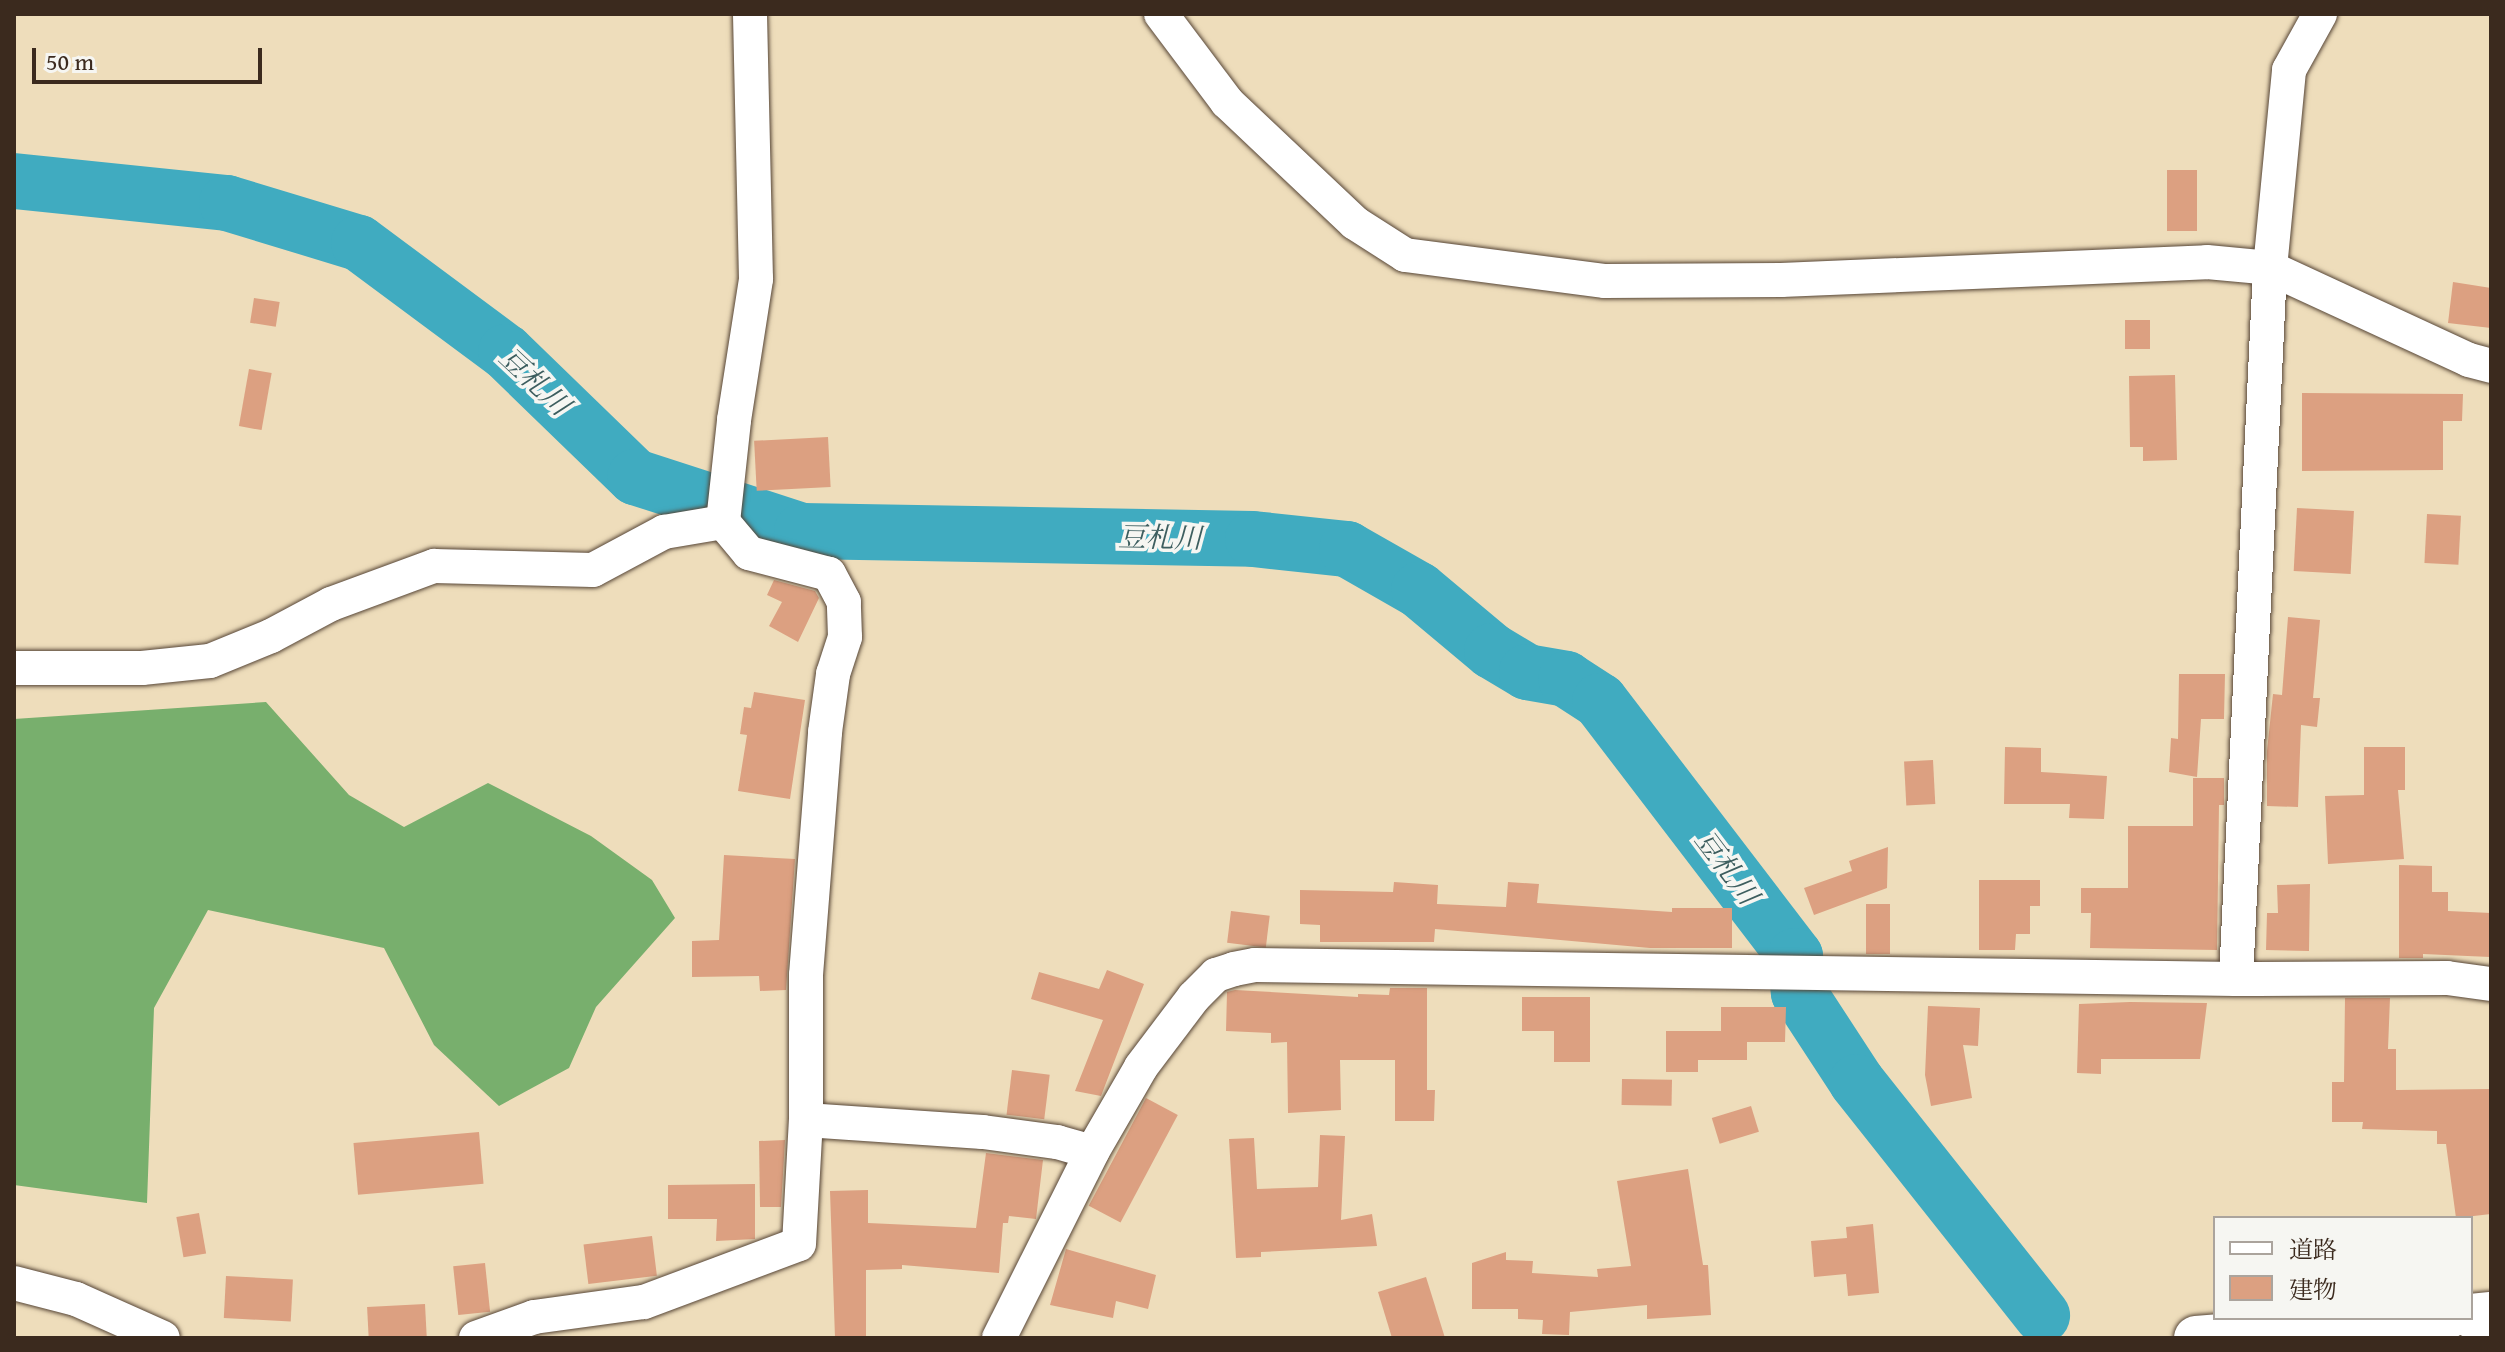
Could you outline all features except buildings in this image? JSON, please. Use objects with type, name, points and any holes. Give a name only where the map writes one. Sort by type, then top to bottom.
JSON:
[{"type":"highway","points":[[2196,1338],[2421,1320]]},
{"type":"street","points":[[476,1338],[534,1317],[644,1302],[799,1244],[806,1120],[806,975],[825,732],[833,674],[845,637],[844,602],[829,574],[749,553],[723,522],[734,420],[756,279],[750,14]]},
{"type":"street","points":[[1161,14],[1227,102],[1355,223],[1405,255],[1605,281],[1781,280],[2207,262],[2270,268],[2469,360],[2491,366]]},
{"type":"street","points":[[2236,979],[2270,268],[2289,70],[2320,14]]},
{"type":"street","points":[[14,668],[142,668],[210,661],[271,636],[331,604],[434,566],[593,570],[664,532],[723,522]]},
{"type":"street","points":[[999,1338],[1092,1152],[1141,1067],[1194,997],[1216,975],[1255,965],[2236,979],[2447,978],[2491,984]]},
{"type":"street","points":[[806,1120],[983,1132],[1057,1142],[1092,1152]]},
{"type":"street","points":[[14,1283],[76,1299],[163,1338]]},
{"type":"green space","points":[[266,702],[349,795],[404,827],[488,783],[591,836],[652,880],[675,918],[596,1007],[569,1068],[499,1106],[434,1045],[384,948],[208,910],[154,1008],[147,1203],[14,1185],[14,719]]},
{"type":"waterway","name":"豆札川","points":[[14,181],[227,203],[359,243],[506,352],[635,477],[802,531],[1253,539],[1347,549],[1419,590],[1492,651],[1527,672],[1566,679],[1600,701],[1795,956],[1799,993],[1857,1082],[2042,1315]]}]
